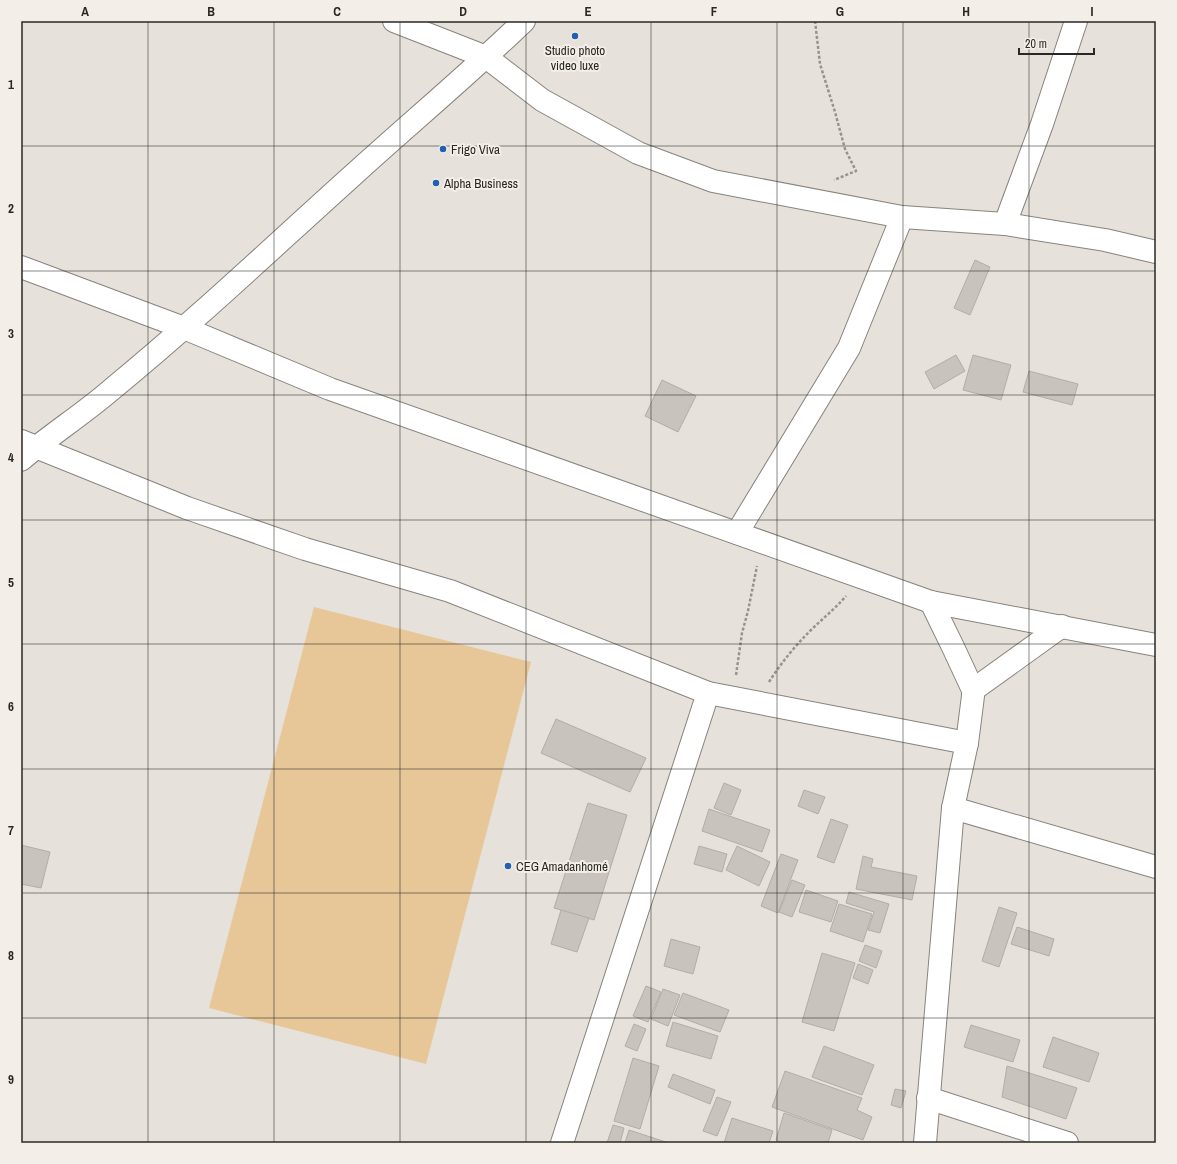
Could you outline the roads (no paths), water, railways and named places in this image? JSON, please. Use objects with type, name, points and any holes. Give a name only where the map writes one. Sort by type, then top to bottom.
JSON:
[{"type":"street","points":[[394,21],[486,57],[542,100],[638,153],[713,181],[902,217],[1005,224],[1105,240],[1156,252]]},
{"type":"street","points":[[26,449],[109,392],[184,328],[486,57],[524,21]]},
{"type":"street","points":[[1005,224],[1042,124],[1076,21]]},
{"type":"street","points":[[737,533],[849,348],[902,217]]},
{"type":"street","points":[[21,267],[184,328],[330,389],[931,602],[1156,645]]},
{"type":"street","points":[[26,449],[187,508],[305,549],[450,591],[708,693],[967,743]]},
{"type":"street","points":[[925,1143],[953,808],[967,743],[973,696],[973,690],[954,647],[931,602]]},
{"type":"street","points":[[973,690],[1062,626]]},
{"type":"street","points":[[562,1143],[708,693]]},
{"type":"street","points":[[953,808],[1156,867]]},
{"type":"street","points":[[928,1098],[1067,1143]]},
{"type":"place","name":"Studio photo video luxe","points":[[575,36]]},
{"type":"place","name":"Frigo Viva","points":[[443,149]]},
{"type":"place","name":"Alpha Business","points":[[436,183]]},
{"type":"place","name":"CEG Amadanhomé","points":[[508,866]]}]
